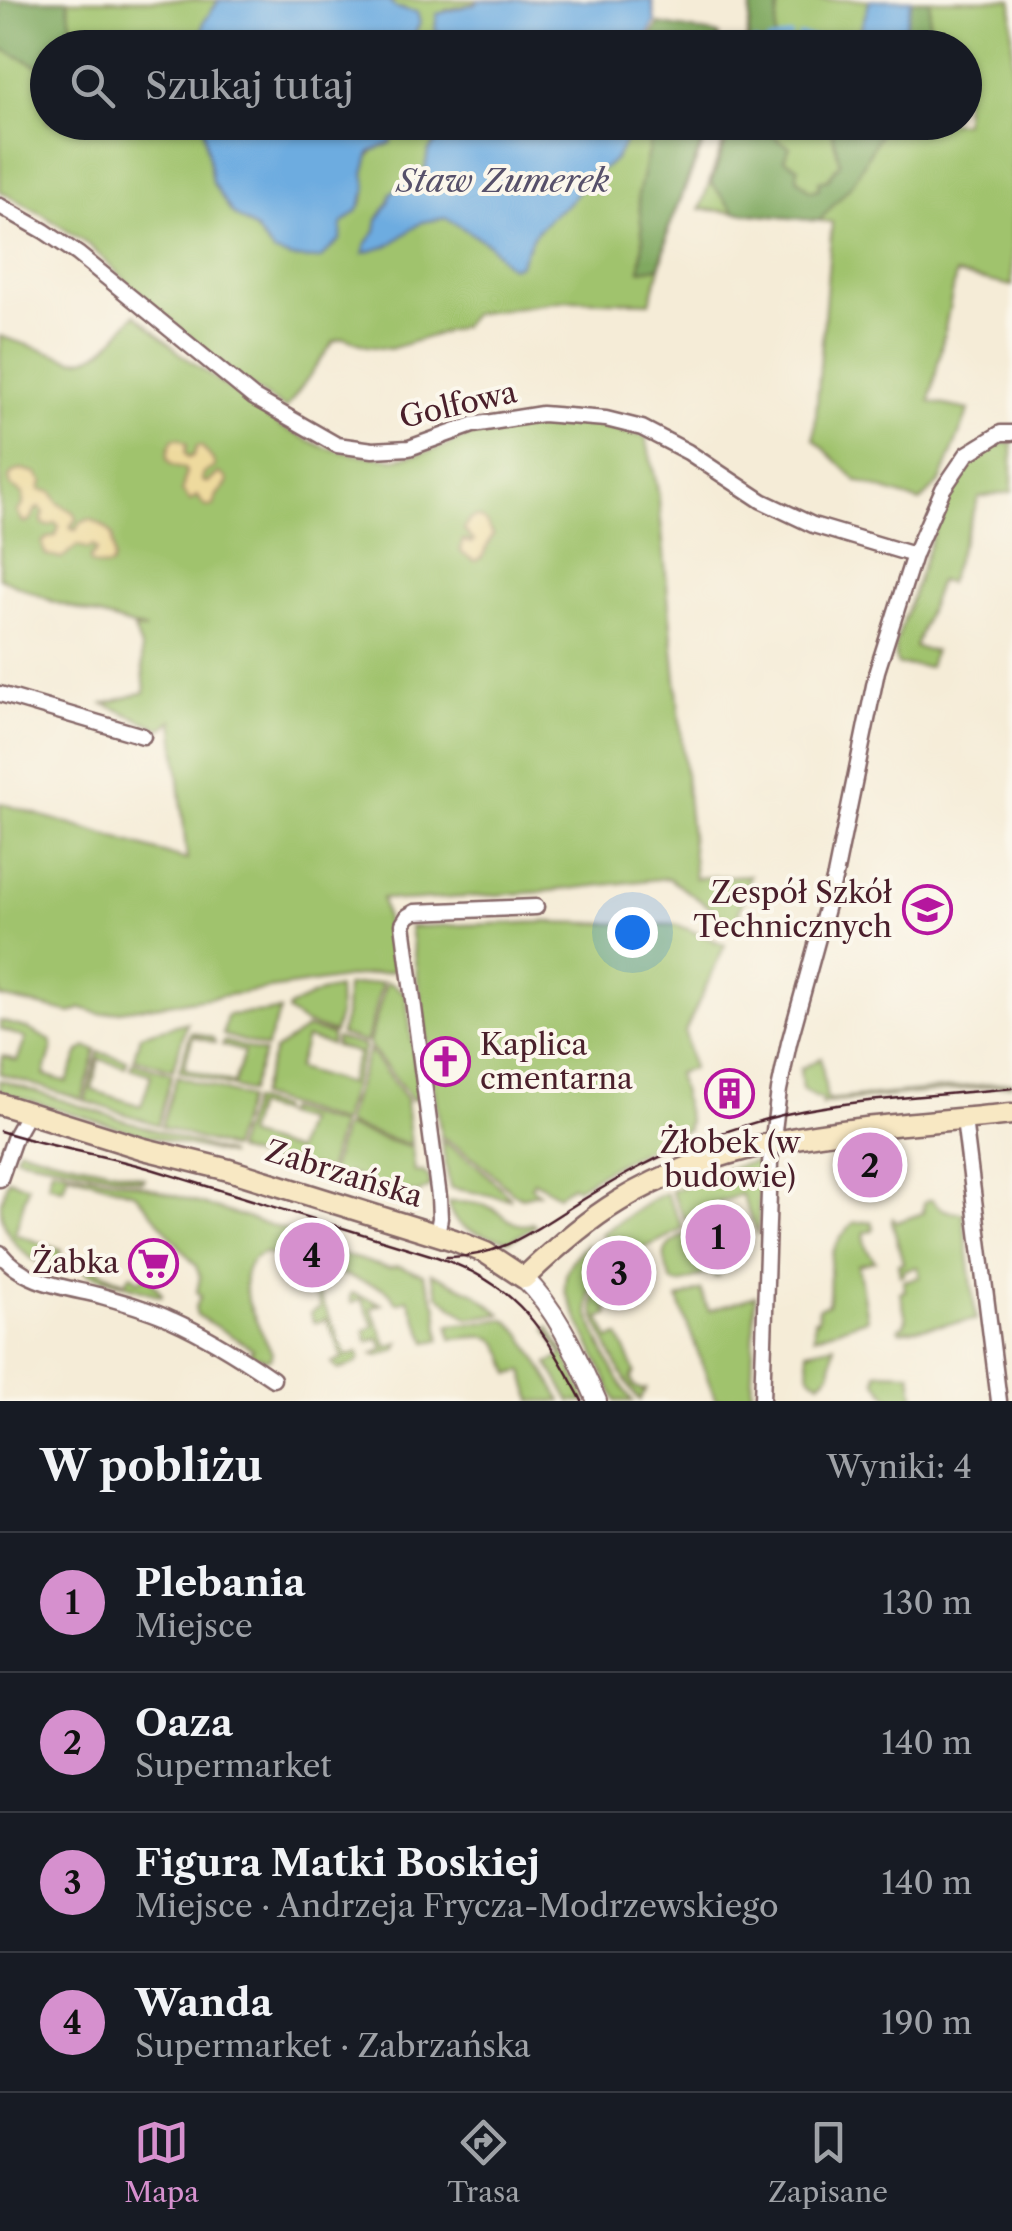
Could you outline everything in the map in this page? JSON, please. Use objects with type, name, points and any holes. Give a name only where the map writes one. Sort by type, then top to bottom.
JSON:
[{"type":"main road","name":"Zabrzańska","points":[[0,1104],[437,1235],[486,1253],[524,1278]]},
{"type":"main road","points":[[524,1278],[584,1226],[635,1192],[714,1158],[814,1135],[1012,1114]]},
{"type":"street","name":"Golfowa","points":[[0,206],[78,254],[254,397],[337,444],[373,450],[409,448],[472,425],[542,414],[606,419],[642,428],[688,452],[762,501],[813,525],[914,554]]},
{"type":"street","points":[[762,1401],[770,1163],[780,1090],[835,876],[877,671],[914,554],[943,489],[967,454],[1001,433],[1012,433]]},
{"type":"street","points":[[0,694],[143,736]]},
{"type":"street","points":[[437,1235],[440,1208],[403,924],[416,912],[536,907]]},
{"type":"street","points":[[0,1179],[28,1113]]},
{"type":"street","points":[[964,1119],[999,1401]]},
{"type":"street","points":[[2,1259],[44,1282],[171,1319],[274,1379]]},
{"type":"street","name":"Zabrzańska","points":[[524,1278],[561,1326],[596,1401]]},
{"type":"green space","points":[[0,0],[219,0],[202,30],[30,30],[30,140],[206,140],[212,182],[232,213],[255,229],[273,252],[331,229],[358,209],[365,191],[365,163],[384,140],[439,140],[428,152],[425,170],[391,193],[376,231],[366,244],[422,222],[446,218],[489,244],[505,263],[519,265],[533,236],[570,202],[589,174],[598,171],[618,140],[705,140],[669,229],[650,302],[568,300],[473,314],[461,327],[390,349],[344,338],[334,341],[286,409],[235,376],[91,247],[0,191]]},
{"type":"green space","points":[[0,0],[68,0],[72,30],[30,30],[30,62],[0,48]]},
{"type":"green space","points":[[388,0],[479,0],[446,10],[446,30],[414,30],[404,8],[396,9]]},
{"type":"green space","points":[[752,0],[779,0],[776,30],[749,30]]},
{"type":"green space","points":[[753,0],[1012,0],[1012,286],[956,274],[930,402],[969,410],[940,482],[920,502],[857,481],[814,439],[832,222],[700,209],[724,140],[982,140],[982,30],[748,30]]},
{"type":"green space","points":[[912,0],[930,0],[929,30],[904,30]]},
{"type":"green space","points":[[659,24],[692,30],[655,30]]},
{"type":"green space","points":[[703,140],[668,228],[660,267],[640,270],[643,241],[638,195],[650,143]]},
{"type":"green space","points":[[727,140],[779,140],[790,147],[784,159],[798,167],[797,178],[810,191],[819,189],[819,181],[828,179],[840,163],[834,140],[877,140],[853,183],[819,221],[735,212],[711,183]]},
{"type":"green space","points":[[135,314],[181,354],[281,427],[323,447],[395,459],[529,421],[585,422],[646,437],[658,491],[695,878],[750,875],[735,925],[668,878],[540,892],[406,901],[382,898],[395,969],[392,971],[100,1014],[82,1008],[71,1013],[0,997],[0,803],[187,860],[173,720],[162,729],[104,704],[145,692],[141,648],[134,629],[146,630],[54,602],[0,578],[0,336],[73,360],[83,359],[109,345]]},
{"type":"green space","points":[[1012,442],[1012,492],[979,497],[948,583],[939,581],[915,647],[934,651],[929,667],[898,665],[895,645],[947,495],[972,462],[995,445]]},
{"type":"green space","points":[[546,922],[678,925],[725,945],[685,1032],[692,1069],[677,1073],[688,1129],[576,1188],[572,1186],[558,1195],[534,1181],[531,1187],[539,1193],[522,1197],[441,1136],[410,927]]},
{"type":"green space","points":[[382,982],[367,1041],[340,1035],[346,986]]},
{"type":"green space","points":[[386,982],[406,994],[419,1096],[413,1100],[369,1043]]},
{"type":"green space","points":[[338,988],[339,1014],[334,1033],[304,1023],[288,1012],[289,1007],[320,992]]},
{"type":"green space","points":[[280,1011],[266,1048],[223,1035],[227,1015]]},
{"type":"green space","points":[[0,1021],[51,1041],[44,1075],[67,1082],[79,1052],[86,1047],[96,1050],[82,1100],[0,1074],[3,1056],[17,1061],[26,1038],[0,1029]]},
{"type":"green space","points":[[187,1022],[173,1070],[134,1058],[140,1035]]},
{"type":"green space","points":[[307,1028],[332,1035],[331,1045],[306,1038],[297,1069],[348,1084],[358,1053],[335,1046],[336,1038],[365,1046],[341,1123],[259,1096],[274,1051]]},
{"type":"green space","points":[[191,1032],[213,1038],[215,1043],[193,1036],[184,1068],[234,1084],[244,1052],[222,1045],[225,1041],[264,1053],[250,1092],[179,1071]]},
{"type":"green space","points":[[369,1050],[408,1101],[411,1145],[345,1122]]},
{"type":"green space","points":[[99,1052],[127,1060],[125,1067],[99,1059],[92,1090],[141,1106],[151,1075],[130,1068],[133,1062],[172,1074],[158,1125],[85,1101]]},
{"type":"green space","points":[[821,1058],[827,1100],[1012,1084],[822,1105],[821,1098],[802,1089],[800,1069]]},
{"type":"green space","points":[[177,1076],[248,1098],[231,1149],[161,1127]]},
{"type":"green space","points":[[0,1080],[228,1155],[143,1135],[0,1092]]},
{"type":"green space","points":[[252,1100],[279,1108],[280,1113],[255,1106],[246,1136],[295,1151],[305,1121],[283,1115],[286,1109],[340,1125],[327,1172],[277,1164],[236,1151]]},
{"type":"green space","points":[[346,1127],[412,1148],[415,1172],[429,1177],[430,1187],[417,1194],[410,1192],[408,1199],[358,1181],[358,1177],[347,1173],[345,1177],[330,1173]]},
{"type":"green space","points":[[441,1140],[477,1165],[510,1199],[450,1188]]},
{"type":"green space","points":[[19,1148],[144,1178],[143,1181],[18,1157]]},
{"type":"green space","points":[[756,1161],[760,1167],[758,1235],[741,1194],[685,1220],[671,1191]]},
{"type":"green space","points":[[52,1168],[137,1184],[296,1233],[295,1239],[306,1243],[301,1258],[323,1265],[322,1268],[263,1253],[251,1262],[246,1273],[248,1300],[271,1358],[249,1353],[253,1349],[197,1315],[195,1308],[201,1296],[197,1292],[200,1277],[196,1266],[135,1193],[68,1173],[63,1189],[48,1184]]},
{"type":"green space","points":[[8,1179],[28,1186],[15,1234],[61,1250],[54,1262],[39,1258],[38,1262],[11,1238],[1,1212]]},
{"type":"green space","points":[[666,1193],[681,1230],[651,1245],[626,1251],[614,1248],[601,1234],[653,1199]]},
{"type":"green space","points":[[928,1200],[946,1210],[963,1213],[976,1320],[900,1331],[906,1319],[900,1292],[905,1291],[903,1281],[920,1277],[918,1267],[904,1270],[900,1276],[898,1264],[903,1263],[892,1221],[923,1213]]},
{"type":"green space","points":[[448,1202],[484,1205],[514,1223],[535,1226],[509,1241],[480,1234],[456,1220]]},
{"type":"green space","points":[[871,1221],[874,1228],[865,1232],[864,1241],[875,1261],[858,1265],[867,1319],[814,1337],[818,1308],[828,1304],[834,1250],[853,1223]]},
{"type":"green space","points":[[693,1231],[706,1245],[719,1276],[715,1277],[712,1271],[680,1284],[672,1282],[665,1262],[666,1249]]},
{"type":"green space","points":[[587,1245],[595,1268],[590,1316],[606,1356],[633,1401],[616,1401],[565,1291],[570,1265]]},
{"type":"green space","points":[[334,1252],[423,1274],[437,1307],[440,1340],[427,1342],[408,1299],[397,1303],[383,1288],[328,1270]]},
{"type":"green space","points":[[87,1258],[95,1260],[94,1268],[125,1283],[131,1274],[139,1281],[146,1274],[162,1294],[87,1273]]},
{"type":"green space","points":[[608,1267],[612,1293],[603,1298],[609,1314],[600,1318],[609,1339],[619,1336],[635,1372],[631,1378],[634,1386],[646,1389],[640,1400],[612,1355],[595,1313],[594,1294]]},
{"type":"green space","points":[[431,1273],[475,1293],[501,1314],[469,1318],[438,1295]]},
{"type":"green space","points":[[301,1276],[327,1284],[317,1290],[347,1356],[358,1352],[360,1359],[355,1364],[338,1370],[332,1363],[343,1358],[326,1319],[314,1323],[310,1313],[320,1308],[309,1280],[298,1285],[296,1279]]},
{"type":"green space","points":[[701,1290],[709,1311],[755,1296],[751,1401],[716,1401],[678,1299]]},
{"type":"green space","points":[[352,1293],[382,1304],[371,1308],[388,1347],[399,1343],[396,1350],[373,1354],[384,1349],[379,1338],[368,1342],[364,1331],[374,1326],[361,1299],[351,1303]]},
{"type":"green space","points":[[506,1319],[521,1333],[562,1401],[532,1401],[523,1371],[511,1374],[502,1349],[492,1338],[451,1339],[449,1325]]},
{"type":"green space","points":[[549,1327],[587,1401],[570,1401],[548,1364],[562,1355],[546,1329]]},
{"type":"green space","points":[[834,1345],[830,1373],[820,1382],[815,1380],[809,1373],[807,1351]]},
{"type":"green space","points":[[880,1372],[911,1373],[915,1401],[892,1401],[876,1381]]},
{"type":"sand","points":[[174,439],[187,444],[188,458],[201,446],[213,460],[215,467],[204,473],[204,482],[219,473],[227,479],[214,506],[205,506],[197,496],[190,501],[182,491],[186,472],[170,463],[168,456]]},
{"type":"sand","points":[[13,472],[37,474],[43,482],[40,490],[52,492],[58,503],[73,512],[77,519],[71,529],[76,530],[90,519],[112,534],[111,566],[91,563],[90,558],[97,550],[93,545],[88,549],[78,545],[61,559],[46,555],[43,541],[56,536],[59,526],[43,524],[44,513],[40,508],[23,522],[17,512],[23,505],[23,494],[11,486],[9,478]]},
{"type":"sand","points":[[469,520],[484,520],[493,534],[482,557],[475,561],[460,549],[463,540],[474,541],[464,530]]},
{"type":"water","points":[[219,0],[388,0],[396,8],[417,12],[420,23],[416,30],[202,30]]},
{"type":"water","points":[[652,0],[655,22],[651,30],[435,29],[437,14],[477,3]]},
{"type":"water","points":[[870,0],[912,0],[904,30],[860,30]]},
{"type":"water","points":[[206,140],[392,140],[370,152],[364,174],[367,188],[358,210],[342,224],[341,239],[320,259],[291,258],[273,252],[255,229],[232,213],[212,182]]},
{"type":"water","name":"Staw Zumerek","points":[[626,140],[616,158],[589,174],[570,202],[533,236],[519,265],[505,263],[489,244],[446,218],[422,222],[388,246],[364,253],[391,193],[425,170],[428,152],[436,142]]},
{"type":"tram line","points":[[446,1257],[502,1247],[654,1160],[753,1123],[842,1104],[1012,1088]]},
{"type":"tram line","points":[[0,1131],[148,1168],[465,1268],[526,1312],[555,1352],[582,1401]]},
{"type":"place","name":"Zespół Szkół Technicznych","points":[[927,910]]},
{"type":"place","name":"Kaplica cmentarna","points":[[445,1062]]},
{"type":"place","name":"Żłobek (w budowie)","points":[[730,1094]]},
{"type":"place","name":"Oaza","points":[[870,1165]]},
{"type":"place","name":"Plebania","points":[[718,1237]]},
{"type":"place","name":"Wanda","points":[[312,1255]]},
{"type":"place","name":"Żabka","points":[[154,1263]]},
{"type":"place","name":"Figura Matki Boskiej","points":[[619,1273]]}]
